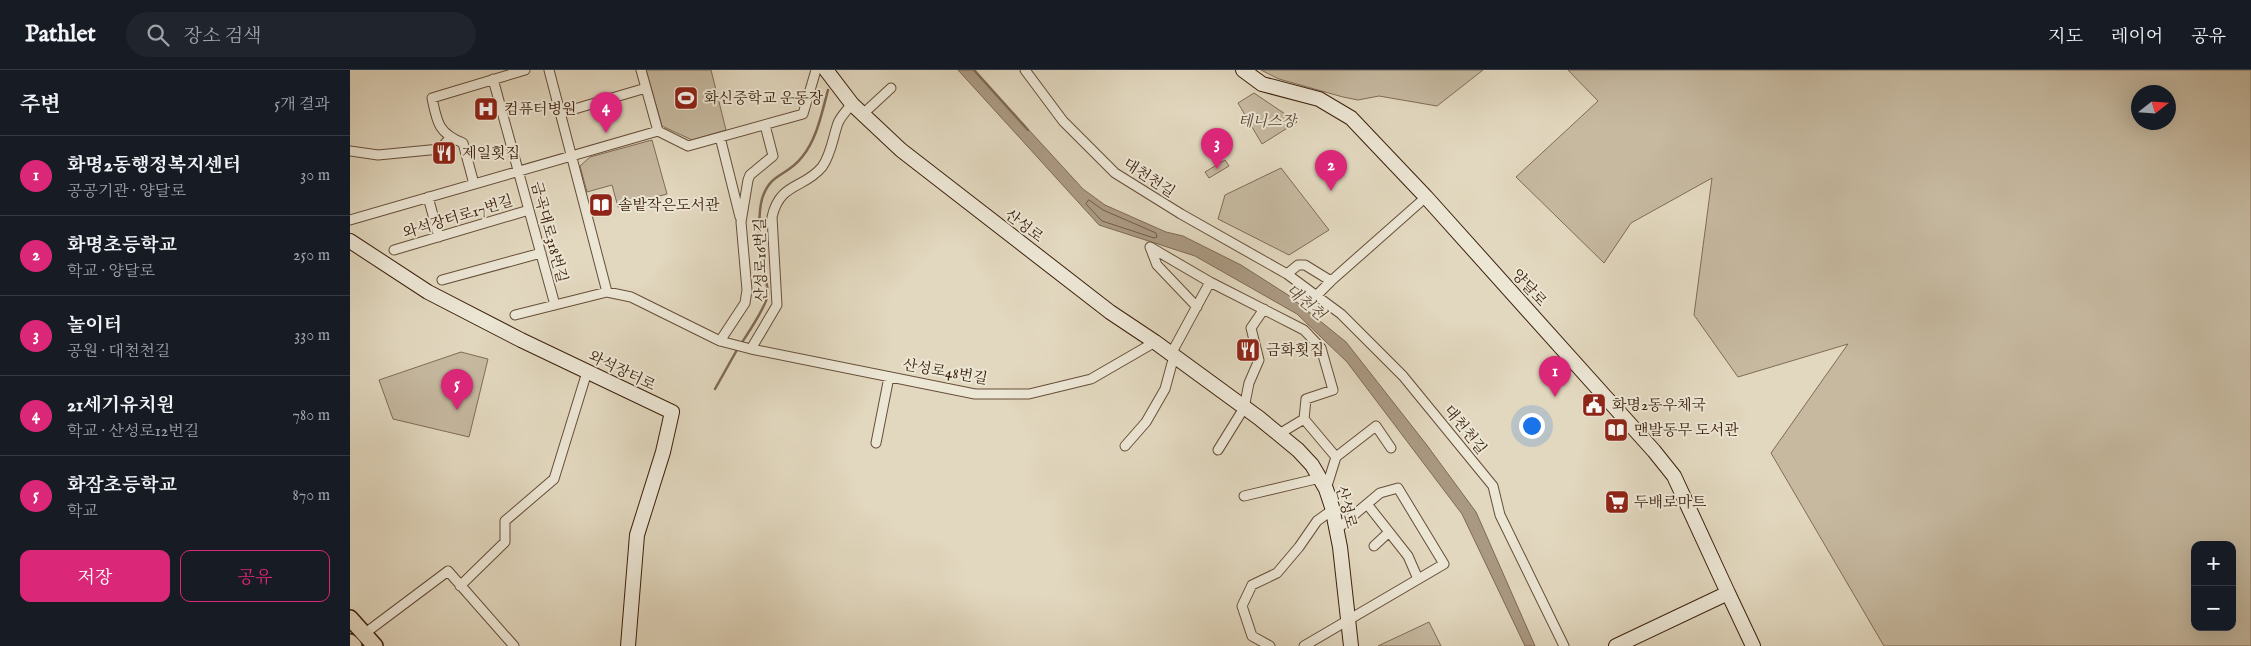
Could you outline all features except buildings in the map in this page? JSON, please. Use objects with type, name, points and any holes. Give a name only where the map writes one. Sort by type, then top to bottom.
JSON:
[{"type":"main road","name":"산성로","points":[[826,70],[852,104],[864,113],[901,150],[981,214],[1110,312],[1155,342],[1279,434],[1312,464],[1323,484],[1332,510],[1351,646]]},
{"type":"main road","name":"양달로","points":[[1243,70],[1262,84],[1318,99],[1351,118],[1426,197],[1654,451],[1674,476],[1753,646]]},
{"type":"main road","name":"와석장터로","points":[[350,240],[428,292],[521,340],[672,412],[663,452],[636,535],[628,646]]},
{"type":"main road","points":[[1616,646],[1728,594]]},
{"type":"main road","points":[[350,618],[375,646]]},
{"type":"main road","points":[[350,642],[354,646]]},
{"type":"street","points":[[474,184],[462,143],[450,138],[438,126],[432,98],[525,70]]},
{"type":"street","points":[[515,316],[607,292],[561,113],[548,70]]},
{"type":"street","points":[[641,70],[658,131]]},
{"type":"street","points":[[350,220],[658,131],[688,146],[803,114],[816,70]]},
{"type":"street","name":"대천천길","points":[[1025,70],[1063,121],[1115,173],[1181,214],[1287,274],[1317,295],[1341,314],[1403,376],[1493,486],[1500,515],[1564,646]]},
{"type":"street","name":"금곡대로318번길","points":[[494,79],[554,305]]},
{"type":"street","points":[[561,113],[646,88]]},
{"type":"street","points":[[864,113],[891,88]]},
{"type":"street","name":"산성로16번길","points":[[751,349],[777,305],[772,217],[774,207],[779,198],[788,190],[821,168],[827,160],[839,120],[852,104]]},
{"type":"street","points":[[741,222],[750,175],[773,156],[766,125]]},
{"type":"street","points":[[720,137],[741,222],[747,290],[745,303],[720,341]]},
{"type":"street","points":[[350,151],[378,155],[440,149],[450,138]]},
{"type":"street","points":[[428,197],[439,237]]},
{"type":"street","points":[[1317,295],[1426,197]]},
{"type":"street","name":"와석장터로17번길","points":[[394,250],[529,210]]},
{"type":"street","points":[[1197,307],[1157,265],[1150,247],[1210,282],[1304,330],[1321,348],[1334,390],[1306,399],[1304,419],[1336,457]]},
{"type":"street","points":[[442,280],[541,253]]},
{"type":"street","points":[[1287,274],[1298,265],[1305,265],[1331,281]]},
{"type":"street","points":[[1125,446],[1146,422],[1165,389],[1172,355],[1210,282]]},
{"type":"street","name":"산성로48번길","points":[[607,292],[631,297],[720,341],[751,349],[975,394],[1029,394],[1091,379],[1155,342]]},
{"type":"street","points":[[1218,450],[1244,408],[1249,383],[1259,360],[1251,328],[1264,309]]},
{"type":"street","points":[[460,586],[505,542],[505,521],[554,479],[587,372]]},
{"type":"street","points":[[876,442],[889,376]]},
{"type":"street","points":[[1279,434],[1304,419]]},
{"type":"street","points":[[1244,496],[1323,484],[1336,457],[1376,426],[1391,448]]},
{"type":"street","points":[[1304,646],[1444,564],[1398,488],[1380,493],[1336,530]]},
{"type":"street","points":[[1367,504],[1408,556],[1418,579]]},
{"type":"street","points":[[1270,646],[1252,636],[1242,606],[1252,585],[1277,573],[1299,548],[1317,521],[1332,510]]},
{"type":"street","points":[[1374,546],[1389,532]]},
{"type":"street","points":[[364,634],[448,571],[514,646]]},
{"type":"green space","name":"화신중학교 운동장","points":[[646,70],[711,70],[726,130],[692,140],[662,126]]},
{"type":"green space","points":[[1261,70],[1483,70],[1437,106],[1379,96],[1358,100],[1343,97],[1279,79]]},
{"type":"green space","points":[[1568,70],[2251,70],[2251,646],[1884,646],[1771,453],[1848,344],[1738,377],[1694,315],[1712,178],[1631,223],[1604,263],[1516,177],[1598,101]]},
{"type":"green space","name":"테니스장","points":[[1254,93],[1297,122],[1262,144],[1238,103]]},
{"type":"green space","points":[[652,140],[667,194],[618,207],[612,185],[587,192],[580,166],[590,157]]},
{"type":"green space","points":[[1225,160],[1229,166],[1209,178],[1205,172]]},
{"type":"green space","points":[[1281,168],[1329,230],[1289,255],[1218,219],[1225,195]]},
{"type":"green space","points":[[461,352],[488,359],[469,437],[393,419],[379,380]]},
{"type":"green space","points":[[1429,622],[1441,646],[1378,646]]},
{"type":"water","name":"대천천","points":[[958,70],[974,70],[1083,189],[1105,205],[1166,232],[1183,236],[1241,265],[1288,295],[1346,342],[1426,444],[1476,512],[1535,646],[1525,646],[1462,514],[1347,362],[1297,314],[1195,256],[1099,225]]},
{"type":"waterway","name":"대천천","points":[[974,70],[1028,130]]},
{"type":"waterway","points":[[741,344],[761,312],[768,294],[761,254],[760,235],[760,207],[765,190],[774,179],[791,168],[807,150],[818,125],[828,90]]},
{"type":"waterway","points":[[715,389],[738,348]]},
{"type":"place","name":"화신중학교 운동장","points":[[686,98]]},
{"type":"place","name":"컴퓨터병원","points":[[486,109]]},
{"type":"place","name":"21세기유치원","points":[[606,133]]},
{"type":"place","name":"제일횟집","points":[[444,153]]},
{"type":"place","name":"놀이터","points":[[1217,169]]},
{"type":"place","name":"화명초등학교","points":[[1331,191]]},
{"type":"place","name":"솔밭작은도서관","points":[[601,205]]},
{"type":"place","name":"금화횟집","points":[[1248,350]]},
{"type":"place","name":"화명2동행정복지센터","points":[[1555,397]]},
{"type":"place","name":"화명2동우체국","points":[[1594,405]]},
{"type":"place","name":"화잠초등학교","points":[[457,410]]},
{"type":"place","name":"맨발동무 도서관","points":[[1616,430]]},
{"type":"place","name":"두배로마트","points":[[1617,502]]}]
